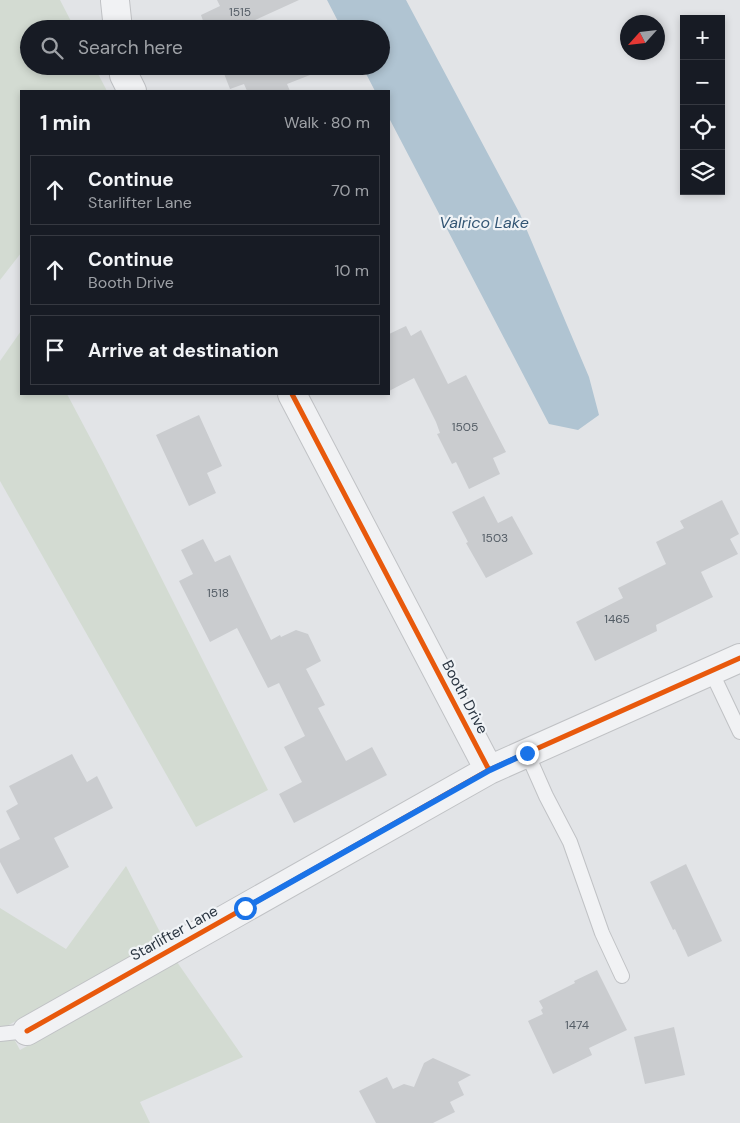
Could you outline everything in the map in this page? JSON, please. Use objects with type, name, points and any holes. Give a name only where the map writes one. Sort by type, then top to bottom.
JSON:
[{"type":"street","points":[[115,1],[117,20]]},
{"type":"street","points":[[124,75],[132,90]]},
{"type":"street","name":"Booth Drive","points":[[293,395],[490,770]]},
{"type":"street","points":[[490,770],[740,658]]},
{"type":"street","name":"Starlifter Lane","points":[[27,1031],[490,770]]},
{"type":"lane","points":[[711,671],[740,732]]},
{"type":"lane","points":[[527,753],[546,796],[570,842],[602,934],[622,976]]},
{"type":"lane","points":[[0,1034],[27,1031]]},
{"type":"shaded area","points":[[0,0],[60,0],[70,20],[20,20],[20,75],[99,75],[106,90],[20,90],[20,254],[0,280]]},
{"type":"shaded area","points":[[20,332],[20,395],[68,395],[268,790],[196,827],[0,481],[0,361]]},
{"type":"shaded area","points":[[126,866],[163,938],[7,1026],[20,1050],[177,962],[243,1057],[140,1102],[150,1123],[0,1123],[0,908],[66,949]]},
{"type":"water","name":"Valrico Lake","points":[[327,0],[406,0],[520,214],[589,377],[599,415],[578,430],[549,424],[390,120],[390,90],[374,90],[367,75],[390,75],[390,20],[337,20]]},
{"type":"building","points":[[217,0],[299,0],[255,20],[203,20],[201,15],[220,6]]},
{"type":"building","points":[[225,75],[310,75],[287,84],[290,90],[247,90],[244,84],[230,89]]},
{"type":"building","points":[[406,326],[411,336],[421,330],[448,384],[466,375],[506,452],[493,458],[500,474],[469,489],[456,462],[452,464],[437,434],[440,433],[436,422],[414,378],[390,390],[390,334]]},
{"type":"building","points":[[199,415],[222,466],[207,473],[216,493],[189,506],[156,435]]},
{"type":"building","points":[[484,496],[498,523],[512,516],[533,554],[486,578],[466,543],[468,542],[452,512]]},
{"type":"building","points":[[722,500],[739,534],[730,539],[738,554],[701,572],[713,597],[656,625],[657,631],[595,661],[576,622],[623,598],[618,588],[666,564],[656,542],[684,528],[680,521]]},
{"type":"building","points":[[203,539],[215,562],[230,555],[271,640],[296,630],[308,634],[321,661],[306,669],[325,705],[318,708],[346,761],[372,747],[387,775],[294,823],[279,794],[302,782],[284,747],[305,736],[279,683],[268,688],[237,628],[210,642],[179,581],[193,574],[181,550]]},
{"type":"building","points":[[72,754],[87,782],[97,776],[113,808],[54,838],[69,867],[17,894],[0,862],[0,849],[20,839],[6,811],[18,804],[9,786]]},
{"type":"building","points":[[686,864],[722,941],[688,957],[650,882]]},
{"type":"building","points":[[597,970],[627,1030],[589,1048],[592,1055],[553,1074],[528,1021],[543,1014],[541,1010],[543,1008],[539,1001]]},
{"type":"building","points":[[674,1027],[685,1075],[645,1084],[634,1037]]},
{"type":"building","points":[[433,1058],[471,1075],[458,1082],[464,1095],[450,1102],[455,1112],[433,1123],[376,1123],[359,1091],[387,1077],[393,1089],[404,1084],[414,1087],[424,1063]]},
{"type":"cycle path","points":[[293,395],[489,770]]},
{"type":"cycle path","points":[[27,1031],[489,770],[740,658]]},
{"type":"route","points":[[245,908],[490,770],[527,753]]}]
